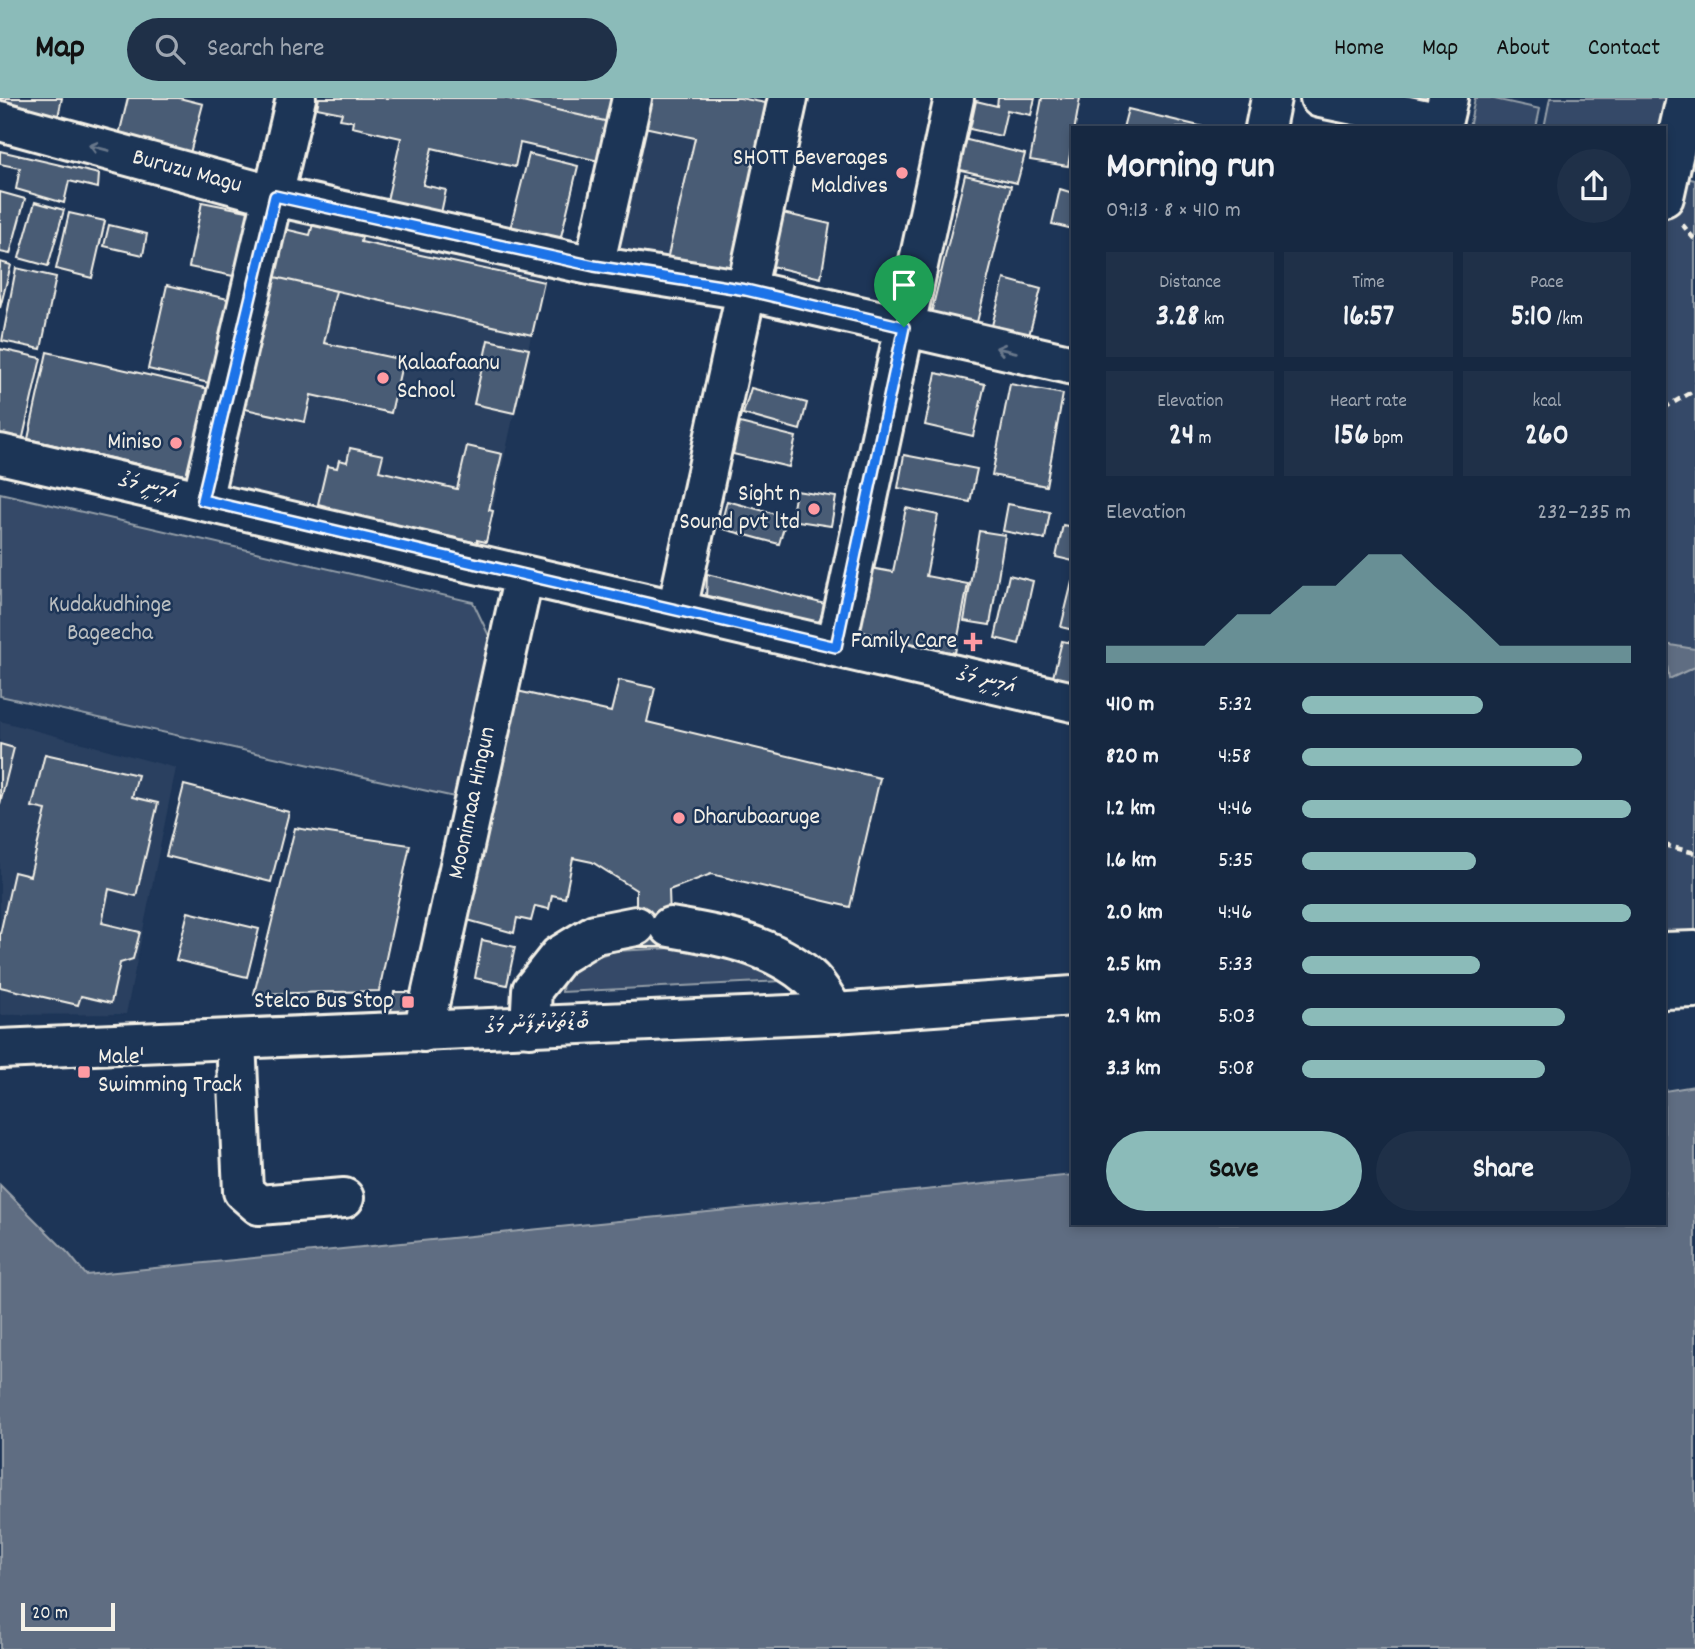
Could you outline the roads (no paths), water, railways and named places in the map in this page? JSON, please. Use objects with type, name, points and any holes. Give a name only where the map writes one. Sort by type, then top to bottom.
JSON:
[{"type":"street","points":[[202,500],[296,98]]},
{"type":"street","points":[[594,266],[632,98]]},
{"type":"street","points":[[677,610],[788,98]]},
{"type":"street","points":[[836,647],[954,98]]},
{"type":"street","points":[[1265,126],[1271,98]]},
{"type":"street","points":[[1320,98],[1444,116]]},
{"type":"street","points":[[1666,188],[1686,98]]},
{"type":"street","name":"Buruzu Magu","points":[[0,121],[275,196],[594,266],[746,290],[1071,365]]},
{"type":"street","name":"އަމީނީ މަގު","points":[[0,454],[1071,702]]},
{"type":"street","name":"Moonimaa Hingun","points":[[423,1032],[524,575]]},
{"type":"street","points":[[530,1027],[532,990],[559,957],[595,934],[653,926],[717,935],[767,951],[811,978],[835,1013]]},
{"type":"street","points":[[1666,952],[1695,951]]},
{"type":"street","points":[[1666,989],[1695,988]]},
{"type":"street","name":"ބޮޑުތަކުރުފާނު މަގު","points":[[0,1049],[236,1041],[835,1013],[1071,996]]},
{"type":"street","points":[[236,1041],[243,1191],[259,1205],[344,1198]]},
{"type":"place","name":"SHOTT Beverages Maldives","points":[[902,173]]},
{"type":"place","name":"Kalaafaanu School","points":[[383,378]]},
{"type":"place","name":"Miniso","points":[[176,443]]},
{"type":"place","name":"Sight n Sound pvt ltd","points":[[814,509]]},
{"type":"place","name":"Family Care","points":[[973,642]]},
{"type":"place","name":"Dharubaaruge","points":[[679,818]]},
{"type":"place","name":"Stelco Bus Stop","points":[[408,1002]]},
{"type":"place","name":"Male' Swimming Track","points":[[84,1072]]},
{"type":"park label","name":"Kudakudhinge Bageecha","points":[[110,620]]}]
